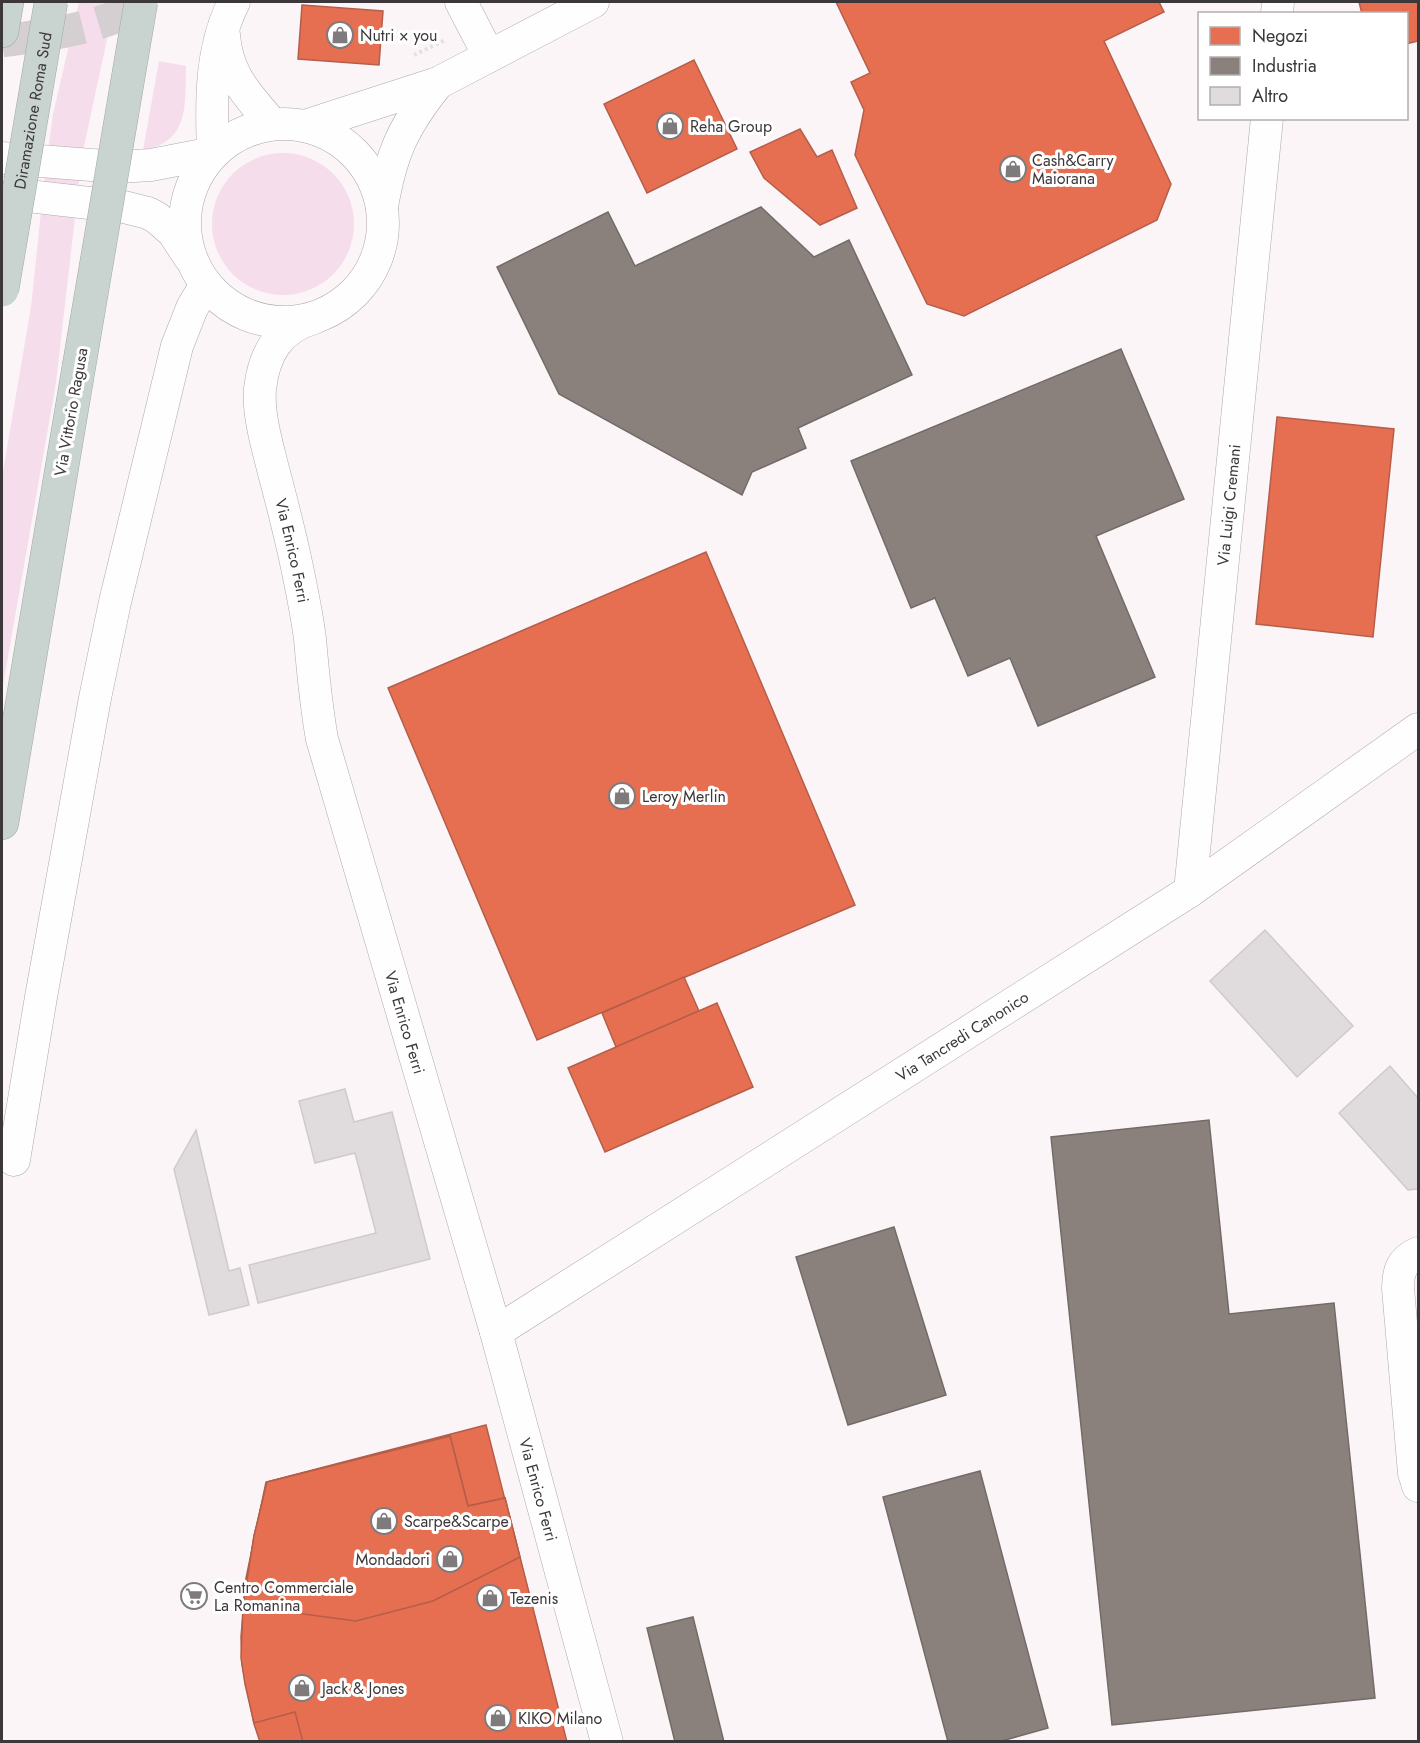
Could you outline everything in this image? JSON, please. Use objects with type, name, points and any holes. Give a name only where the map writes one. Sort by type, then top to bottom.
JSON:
[{"type":"highway","points":[[2,31],[7,2]]},
{"type":"highway","name":"Diramazione Roma Sud","points":[[2,290],[51,2]]},
{"type":"highway","name":"Via Vittorio Ragusa","points":[[2,823],[141,2]]},
{"type":"street","points":[[461,2],[489,56]]},
{"type":"street","points":[[305,126],[438,82],[593,2]]},
{"type":"street","points":[[229,13],[226,55],[236,79],[272,124]]},
{"type":"street","points":[[213,153],[212,85],[214,68],[229,13]]},
{"type":"street","points":[[2,193],[124,207],[148,213],[173,232],[199,273],[228,305],[255,318],[285,323],[314,318],[338,307],[358,290],[371,272],[379,251],[383,230],[382,207],[389,173],[402,135],[438,82]]},
{"type":"street","name":"Via Luigi Cremani","points":[[1190,891],[1267,120]]},
{"type":"street","points":[[14,1160],[88,733],[115,602],[177,346],[192,309],[199,273],[185,233],[187,204],[196,176],[213,153],[240,134],[272,124],[305,126],[333,137],[357,155],[373,179],[382,207]]},
{"type":"street","points":[[2,158],[117,167],[151,165],[213,153]]},
{"type":"street","name":"Via Enrico Ferri","points":[[314,318],[298,323],[286,331],[267,357],[260,390],[265,435],[297,567],[310,639],[314,694],[328,761],[496,1332],[607,1742]]},
{"type":"street","name":"Via Tancredi Canonico","points":[[496,1332],[1190,891],[1419,729]]},
{"type":"street","points":[[1419,1253],[1411,1256],[1400,1268],[1398,1288],[1414,1473],[1419,1486]]},
{"type":"shaded area","points":[[79,2],[115,2],[82,156],[56,383],[2,691],[2,477],[31,307],[53,114]]},
{"type":"shaded area","points":[[159,61],[186,66],[182,119],[177,130],[169,139],[158,146],[143,150]]},
{"type":"shaded area","points":[[283,153],[310,158],[333,174],[349,197],[354,224],[349,251],[333,274],[310,290],[283,295],[256,290],[233,274],[217,251],[212,224],[217,197],[233,174],[256,158]]},
{"type":"building: Negozi","name":"Cash&Carry Maiorana","points":[[836,2],[1159,2],[1164,12],[1104,41],[1171,184],[1157,220],[964,316],[927,304],[855,155],[864,110],[851,82],[870,73]]},
{"type":"building: Negozi","points":[[1359,2],[1418,2],[1418,41],[1408,44],[1408,12],[1362,12]]},
{"type":"building: Negozi","name":"Nutri × you","points":[[302,5],[383,11],[379,65],[298,59]]},
{"type":"building: Negozi","name":"Reha Group","points":[[694,60],[737,149],[647,193],[604,104]]},
{"type":"building: Negozi","points":[[800,129],[817,157],[832,150],[857,208],[820,225],[764,178],[750,152]]},
{"type":"building: Negozi","points":[[1277,417],[1394,429],[1373,637],[1256,624]]},
{"type":"building: Negozi","name":"Leroy Merlin","points":[[706,552],[855,905],[537,1040],[388,688]]},
{"type":"building: Negozi","points":[[684,977],[699,1011],[616,1047],[602,1013]]},
{"type":"building: Negozi","points":[[717,1003],[753,1087],[605,1152],[568,1068]]},
{"type":"building: Negozi","points":[[486,1425],[552,1685],[329,1742],[260,1742],[242,1664],[241,1637],[246,1578],[266,1482]]},
{"type":"building: Negozi","points":[[450,1436],[468,1506],[505,1498],[567,1742],[303,1742],[295,1712],[254,1723],[241,1658],[243,1606],[254,1536],[267,1482]]},
{"type":"building: Negozi","name":"Scarpe&Scarpe","points":[[450,1436],[468,1506],[505,1498],[520,1557],[433,1601],[356,1621],[243,1606],[254,1536],[267,1482]]},
{"type":"building: Industria","points":[[761,207],[814,257],[849,240],[912,375],[798,428],[806,448],[752,472],[742,495],[559,394],[497,267],[608,212],[635,266]]},
{"type":"building: Industria","points":[[1121,349],[1184,499],[1096,536],[1155,677],[1038,726],[1010,658],[968,676],[935,598],[911,608],[851,461]]},
{"type":"building: Industria","points":[[1209,1120],[1229,1314],[1334,1303],[1375,1698],[1112,1725],[1051,1137]]},
{"type":"building: Industria","points":[[894,1227],[946,1395],[848,1425],[796,1257]]},
{"type":"building: Industria","points":[[980,1471],[1048,1728],[998,1742],[948,1742],[883,1497]]},
{"type":"building: Industria","points":[[693,1617],[724,1742],[675,1742],[647,1628]]},
{"type":"building: Altro","points":[[1265,930],[1353,1026],[1297,1077],[1210,981]]},
{"type":"building: Altro","points":[[1390,1066],[1418,1098],[1418,1189],[1408,1190],[1339,1113]]},
{"type":"building: Altro","points":[[345,1089],[354,1122],[392,1112],[430,1259],[258,1303],[249,1265],[376,1233],[355,1153],[315,1163],[299,1101]]},
{"type":"building: Altro","points":[[196,1130],[229,1271],[240,1268],[249,1305],[209,1315],[174,1169]]},
{"type":"tunnel","points":[[2,41],[77,29],[114,18],[146,2]]},
{"type":"place","name":"Nutri × you","points":[[340,35]]},
{"type":"place","name":"Reha Group","points":[[670,126]]},
{"type":"place","name":"Cash&Carry Maiorana","points":[[1013,169]]},
{"type":"place","name":"Leroy Merlin","points":[[622,796]]},
{"type":"place","name":"Scarpe&Scarpe","points":[[384,1521]]},
{"type":"place","name":"Mondadori","points":[[450,1559]]},
{"type":"place","name":"Centro Commerciale La Romanina","points":[[194,1596]]},
{"type":"place","name":"Tezenis","points":[[490,1598]]},
{"type":"place","name":"Jack & Jones","points":[[302,1688]]},
{"type":"place","name":"KIKO Milano","points":[[498,1718]]}]
